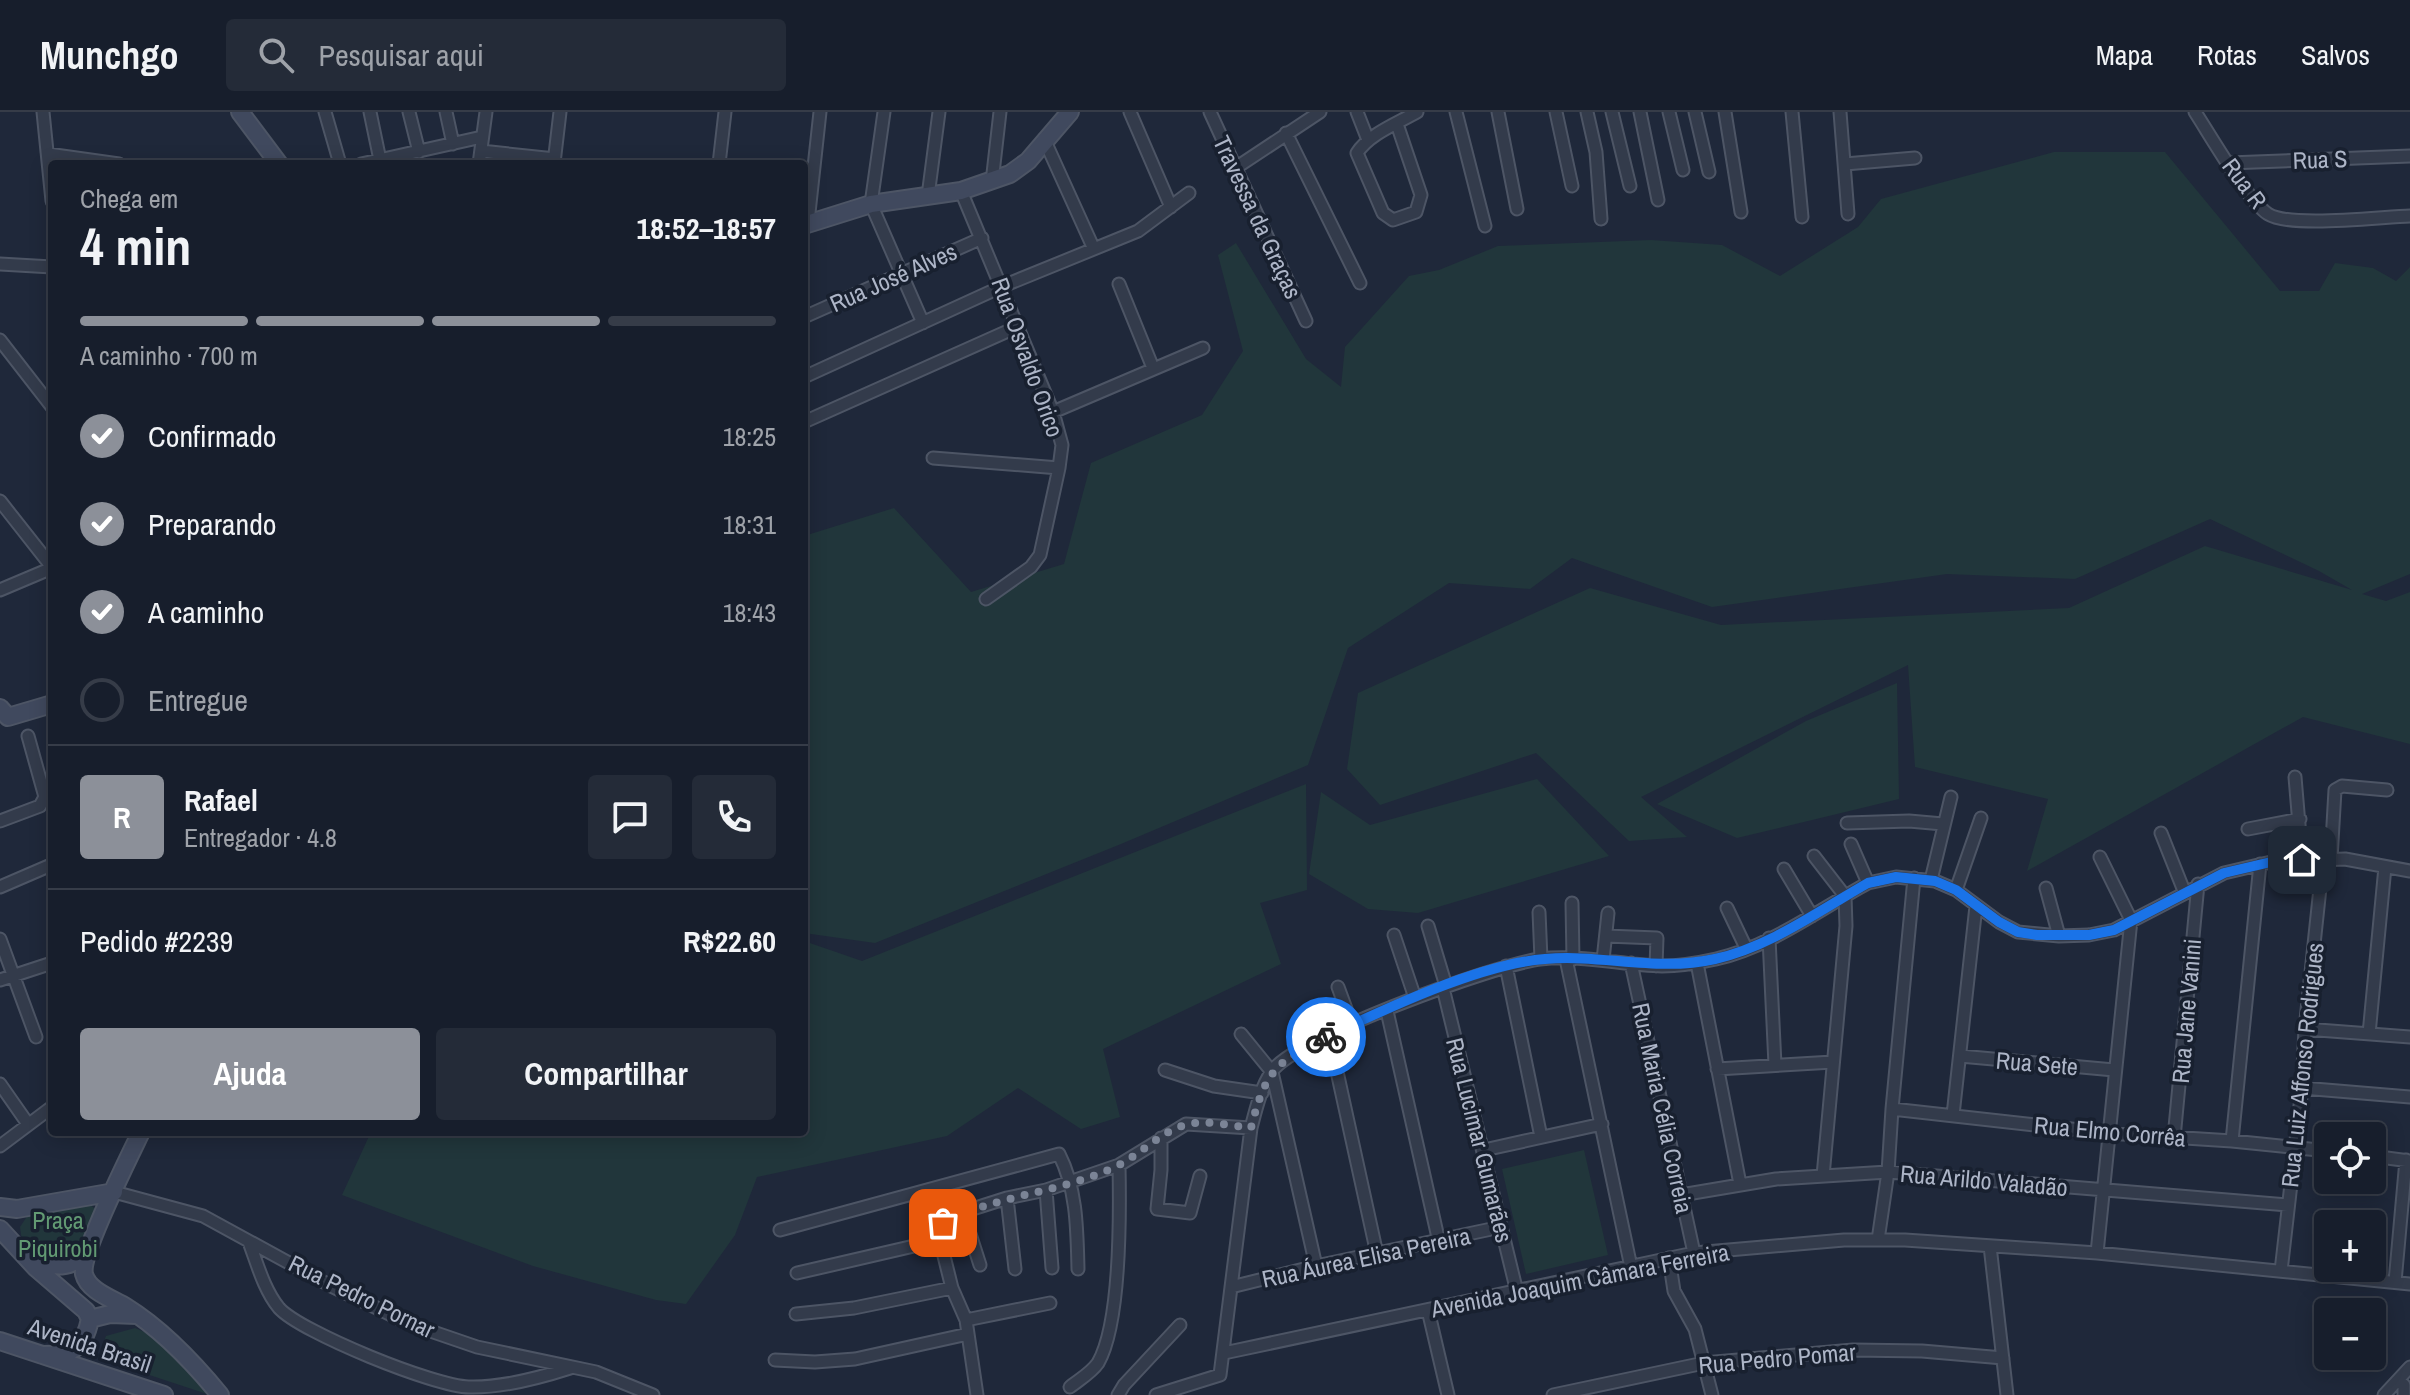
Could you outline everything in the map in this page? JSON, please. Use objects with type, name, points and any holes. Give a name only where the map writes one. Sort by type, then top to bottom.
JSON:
[{"type":"street","points":[[43,112],[49,160]]},
{"type":"street","points":[[240,112],[276,160]]},
{"type":"street","points":[[325,112],[339,160]]},
{"type":"street","points":[[370,112],[388,160]]},
{"type":"street","points":[[409,112],[419,152]]},
{"type":"street","points":[[446,112],[453,144]]},
{"type":"street","points":[[480,160],[486,112]]},
{"type":"street","points":[[554,160],[558,112]]},
{"type":"street","points":[[719,160],[725,112]]},
{"type":"street","points":[[808,208],[820,112]]},
{"type":"street","points":[[884,112],[871,204],[923,323]]},
{"type":"street","points":[[928,196],[939,112]]},
{"type":"street","points":[[992,182],[1000,112]]},
{"type":"street","points":[[1130,112],[1171,207]]},
{"type":"street","name":"Travessa da Graças","points":[[1210,112],[1306,321]]},
{"type":"street","points":[[1237,167],[1320,112]]},
{"type":"street","points":[[1357,112],[1368,140]]},
{"type":"street","points":[[1397,124],[1421,195],[1416,212],[1397,220],[1383,213],[1357,153],[1368,140],[1417,112]]},
{"type":"street","points":[[1456,112],[1485,226]]},
{"type":"street","points":[[1498,112],[1517,209]]},
{"type":"street","points":[[1556,112],[1572,186]]},
{"type":"street","points":[[1587,112],[1596,152],[1601,219]]},
{"type":"street","points":[[1612,112],[1630,186]]},
{"type":"street","points":[[1640,112],[1658,200]]},
{"type":"street","points":[[1669,112],[1683,170]]},
{"type":"street","points":[[1695,112],[1709,172]]},
{"type":"street","points":[[1725,112],[1741,212]]},
{"type":"street","points":[[1792,112],[1802,217]]},
{"type":"street","points":[[1840,112],[1848,214]]},
{"type":"street","name":"Rua R","points":[[2195,112],[2255,201],[2278,219],[2410,216]]},
{"type":"street","points":[[808,223],[871,204],[961,191],[992,182],[1019,168],[1067,113]]},
{"type":"street","points":[[1286,133],[1360,283]]},
{"type":"street","points":[[391,160],[482,137]]},
{"type":"street","points":[[1044,139],[1093,247]]},
{"type":"street","points":[[481,151],[541,160]]},
{"type":"street","points":[[48,154],[91,160]]},
{"type":"street","name":"Rua S","points":[[2229,163],[2410,156]]},
{"type":"street","points":[[1845,164],[1915,158]]},
{"type":"street","name":"Rua Osvaldo Orico","points":[[961,191],[1060,429],[1062,445],[1040,555],[1031,567],[986,599]]},
{"type":"street","points":[[808,375],[1003,286],[1138,231],[1189,193]]},
{"type":"street","name":"Rua José Alves","points":[[808,315],[982,238]]},
{"type":"street","points":[[0,264],[48,267]]},
{"type":"street","points":[[1119,284],[1153,368]]},
{"type":"street","points":[[808,420],[1019,326]]},
{"type":"street","points":[[0,340],[48,402]]},
{"type":"street","points":[[1053,412],[1203,348]]},
{"type":"street","points":[[933,458],[1059,468]]},
{"type":"street","points":[[0,501],[48,563]]},
{"type":"street","points":[[0,590],[48,570]]},
{"type":"street","points":[[3,715],[48,705]]},
{"type":"street","points":[[0,821],[44,802],[28,736]]},
{"type":"street","points":[[2295,777],[2302,860]]},
{"type":"street","name":"Rua Luiz Affonso Rodrigues","points":[[2281,1271],[2302,1088],[2305,1029],[2335,790],[2342,786],[2387,790]]},
{"type":"street","points":[[1931,880],[1951,797]]},
{"type":"street","points":[[1956,890],[1981,818]]},
{"type":"street","points":[[2248,829],[2300,819]]},
{"type":"street","points":[[1847,823],[1909,821],[1943,824]]},
{"type":"street","points":[[2161,833],[2184,891]]},
{"type":"street","points":[[1851,844],[1868,883]]},
{"type":"street","points":[[1814,856],[1845,896],[1844,957],[1823,1176]]},
{"type":"street","points":[[2097,1253],[2131,920],[2100,857]]},
{"type":"street","points":[[1156,1395],[1216,1378],[1222,1370],[1251,1128],[1272,1072],[1293,1053],[1415,998],[1506,966],[1541,959],[1603,960],[1656,966],[1697,963],[1729,956],[1812,916],[1868,883],[1886,878],[1931,880],[1956,890],[2018,932],[2059,936],[2103,933],[2198,884],[2232,870],[2260,864],[2345,859],[2410,871]]},
{"type":"street","points":[[2232,1141],[2260,864]]},
{"type":"street","points":[[0,887],[48,866]]},
{"type":"street","points":[[2369,1034],[2385,867]]},
{"type":"street","points":[[1784,869],[1812,916]]},
{"type":"street","points":[[1878,1240],[1888,1172],[1914,878]]},
{"type":"street","name":"Rua Jane Vanini","points":[[2174,1138],[2198,884]]},
{"type":"street","points":[[2046,888],[2059,936]]},
{"type":"street","points":[[1572,903],[1570,959],[1631,1267]]},
{"type":"street","points":[[1953,1115],[1976,906]]},
{"type":"street","points":[[1727,908],[1746,948]]},
{"type":"street","points":[[1539,912],[1541,959]]},
{"type":"street","points":[[1603,960],[1608,913]]},
{"type":"street","name":"Rua Lucimar Gumarães","points":[[1428,926],[1517,1292]]},
{"type":"street","points":[[1394,935],[1415,998]]},
{"type":"street","points":[[1606,936],[1657,938],[1656,966]]},
{"type":"street","points":[[1769,938],[1775,1065]]},
{"type":"street","points":[[0,939],[36,1037]]},
{"type":"street","name":"Rua Maria Célia Correia","points":[[1631,963],[1694,1253]]},
{"type":"street","points":[[1697,963],[1740,1184]]},
{"type":"street","points":[[0,980],[48,964]]},
{"type":"street","points":[[1506,966],[1541,1137]]},
{"type":"street","points":[[1338,987],[1352,1025]]},
{"type":"street","points":[[1387,1011],[1439,1242]]},
{"type":"street","points":[[2305,1029],[2410,1037]]},
{"type":"street","points":[[1241,1034],[1272,1072],[1316,1266]]},
{"type":"street","points":[[1329,1035],[1377,1254]]},
{"type":"street","name":"Rua Sete","points":[[1960,1056],[2114,1070]]},
{"type":"street","points":[[1717,1069],[1833,1062]]},
{"type":"street","points":[[1165,1070],[1214,1086],[1262,1093]]},
{"type":"street","points":[[0,1084],[28,1124]]},
{"type":"street","points":[[2302,1088],[2410,1097]]},
{"type":"street","name":"Rua Elmo Corrêa","points":[[1892,1109],[2107,1133],[2314,1149]]},
{"type":"street","points":[[0,1146],[48,1110]]},
{"type":"street","points":[[977,1395],[966,1320],[952,1288],[940,1240],[939,1230],[943,1223],[963,1212],[1070,1183],[1119,1165],[1186,1124],[1251,1128]]},
{"type":"street","points":[[1484,1150],[1602,1124]]},
{"type":"street","points":[[139,1136],[84,1262],[84,1276],[93,1288],[139,1315],[186,1356],[220,1395]]},
{"type":"street","points":[[1161,1138],[1157,1209],[1190,1213],[1200,1176]]},
{"type":"street","points":[[780,1230],[1005,1171],[1055,1154],[1060,1156],[1070,1183],[1077,1226],[1078,1269]]},
{"type":"street","points":[[2386,1158],[2408,1160],[2405,1223],[2395,1282]]},
{"type":"street","points":[[1070,1387],[1093,1370],[1105,1344],[1114,1298],[1119,1232],[1119,1165]]},
{"type":"street","name":"Rua Arildo Valadão","points":[[1681,1195],[1740,1184],[1888,1172],[2288,1205]]},
{"type":"street","points":[[1046,1190],[1052,1268]]},
{"type":"street","points":[[0,1207],[30,1206],[114,1192]]},
{"type":"street","name":"Rua Pedro Pornar","points":[[114,1192],[203,1216],[410,1324],[477,1347],[571,1368]]},
{"type":"street","points":[[85,1197],[100,1206],[102,1219]]},
{"type":"street","points":[[1007,1198],[1015,1269]]},
{"type":"street","points":[[21,1252],[16,1228],[18,1220],[30,1206]]},
{"type":"street","points":[[963,1212],[980,1265]]},
{"type":"street","name":"Rua Áurea Elisa Pereira","points":[[1231,1287],[1501,1227]]},
{"type":"street","points":[[0,1229],[86,1311],[90,1319],[85,1335],[71,1352],[42,1355]]},
{"type":"street","points":[[21,1252],[51,1266],[69,1265],[82,1257],[94,1237]]},
{"type":"street","points":[[797,1273],[940,1240]]},
{"type":"street","name":"Avenida Joaquim Câmara Ferreira","points":[[1224,1353],[1694,1253],[1832,1240],[2097,1253],[2410,1284]]},
{"type":"street","points":[[249,1242],[271,1295],[281,1310],[303,1327],[347,1348],[450,1385],[468,1387],[547,1375],[571,1368],[596,1372],[653,1395]]},
{"type":"street","points":[[1990,1246],[2007,1395]]},
{"type":"street","points":[[1669,1258],[1674,1291],[1688,1314],[1712,1395]]},
{"type":"street","points":[[796,1314],[854,1308],[952,1288]]},
{"type":"street","points":[[966,1320],[1050,1303]]},
{"type":"street","points":[[1428,1310],[1448,1395]]},
{"type":"street","points":[[90,1319],[110,1314],[139,1315]]},
{"type":"street","points":[[1118,1395],[1180,1325]]},
{"type":"street","points":[[775,1360],[815,1362],[855,1359],[968,1334]]},
{"type":"street","name":"Avenida Brasil","points":[[0,1341],[164,1395]]},
{"type":"street","name":"Rua Pedro Pomar","points":[[1553,1395],[1704,1363],[1886,1349],[2003,1358]]},
{"type":"street","points":[[2384,1395],[2402,1388],[2410,1367]]},
{"type":"green space","points":[[2054,152],[2165,152],[2280,291],[2319,291],[2335,263],[2373,268],[2396,281],[2410,267],[2410,574],[2362,594],[2386,601],[2410,592],[2410,744],[2303,717],[2027,871],[2048,799],[1915,767],[1908,665],[1641,797],[1687,837],[1629,841],[1536,753],[1380,805],[1347,769],[1358,693],[1590,588],[1721,625],[2069,608],[2205,546],[2352,590],[2210,519],[2075,579],[1947,574],[1712,607],[1572,558],[1530,589],[1449,583],[1348,648],[1308,765],[875,943],[808,934],[808,535],[894,508],[971,592],[1064,564],[1091,463],[1202,415],[1243,351],[1218,255],[1236,243],[1306,359],[1341,387],[1345,347],[1409,276],[1439,270],[1498,246],[1651,240],[1722,245],[1780,276],[1858,227],[1881,199]]},
{"type":"green space","points":[[1897,683],[1899,799],[1737,838],[1657,804],[1806,721]]},
{"type":"green space","points":[[1537,779],[1609,856],[1418,913],[1368,909],[1309,874],[1321,792],[1370,825]]},
{"type":"green space","points":[[1306,784],[1307,890],[1260,903],[1281,964],[1103,1049],[1120,1117],[1081,1129],[1018,1088],[947,1136],[757,1177],[735,1235],[686,1304],[656,1300],[533,1266],[342,1195],[369,1136],[808,1136],[808,942],[862,961]]},
{"type":"green space","points":[[1584,1150],[1608,1255],[1526,1274],[1502,1169]]},
{"type":"green space","name":"Praça Piquirobi","points":[[88,1202],[98,1212],[78,1256],[47,1260],[22,1241],[20,1227],[28,1215]]},
{"type":"green space","points":[[135,1328],[152,1335],[210,1395],[98,1358],[106,1336]]},
{"type":"way so far","points":[[943,1223],[963,1212],[1070,1183],[1119,1165],[1186,1124],[1251,1128],[1257,1105],[1272,1072],[1293,1053],[1326,1037]]},
{"type":"route","points":[[1326,1037],[1415,998],[1506,966],[1555,958],[1659,966],[1697,963],[1729,956],[1812,916],[1868,883],[1886,878],[1935,881],[1956,890],[2018,932],[2089,935],[2114,930],[2184,891],[2232,870],[2271,862],[2302,860]]}]
